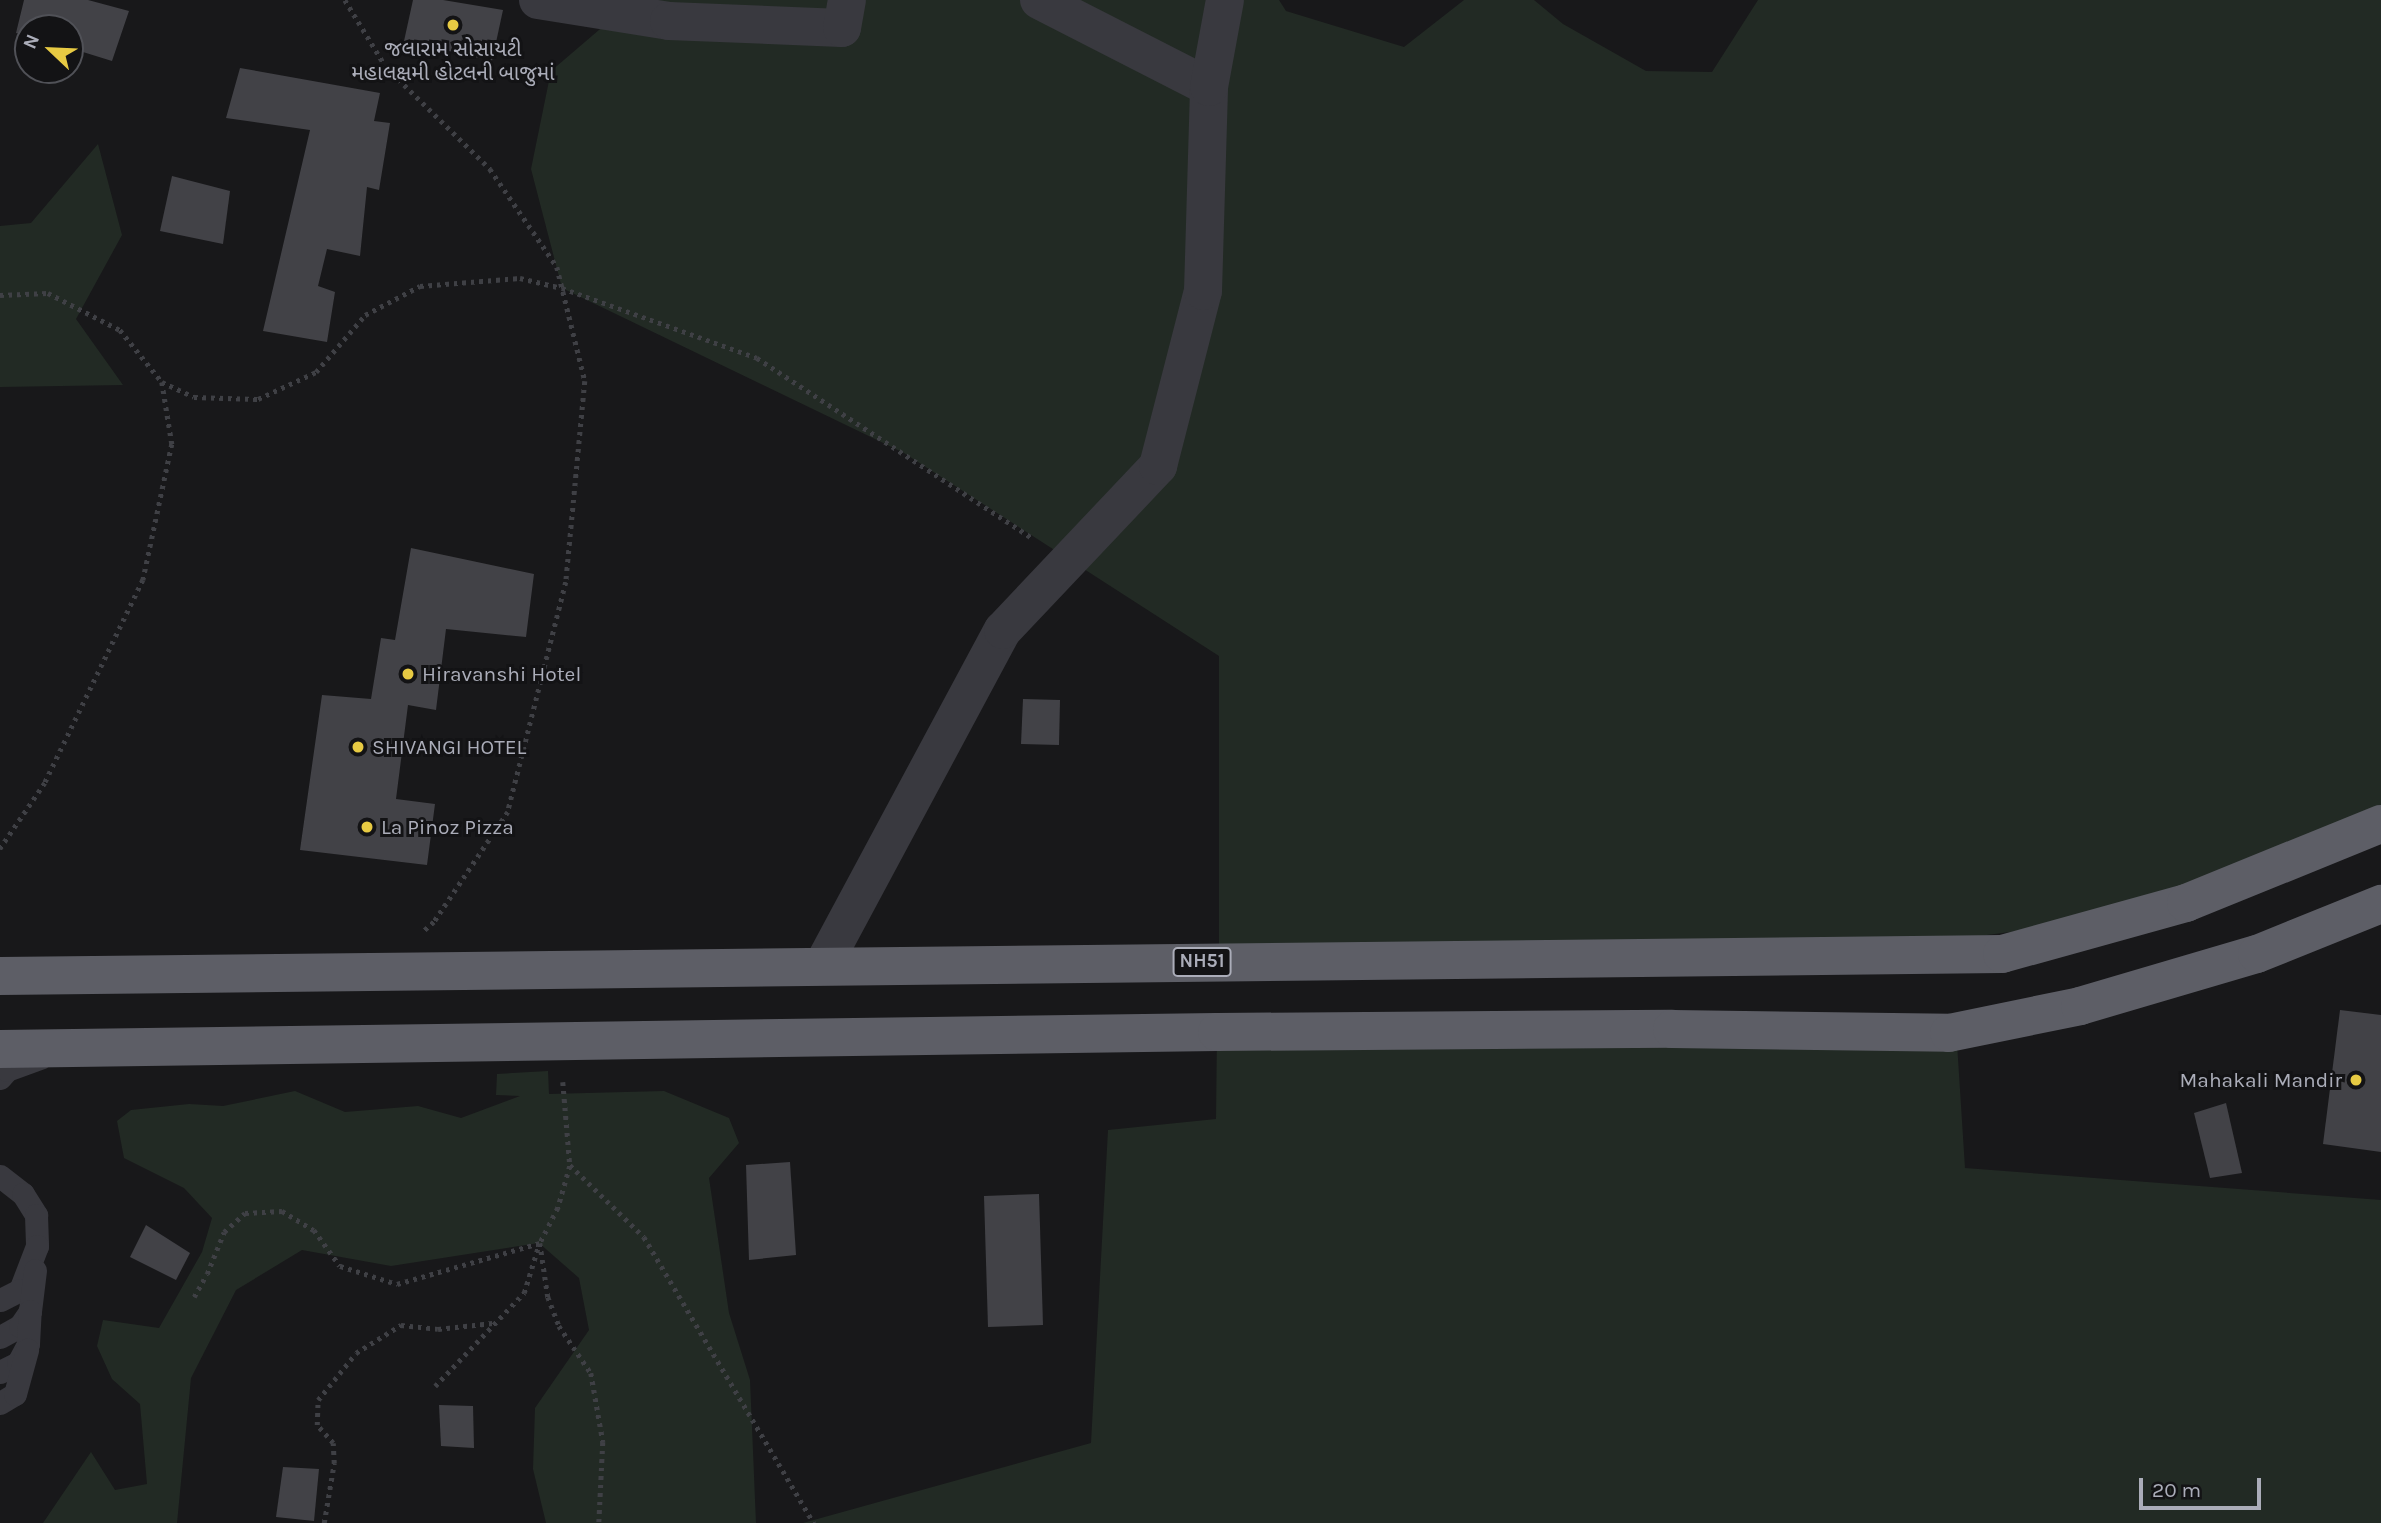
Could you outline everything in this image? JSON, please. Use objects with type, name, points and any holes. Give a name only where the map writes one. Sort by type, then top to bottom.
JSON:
[{"type":"highway","name":"NH51","points":[[0,976],[2001,954],[2186,903],[2381,824]]},
{"type":"highway","points":[[0,1049],[1672,1029],[1949,1033],[2080,1006],[2257,954],[2381,904]]},
{"type":"street","points":[[538,0],[669,21],[842,28],[847,0]]},
{"type":"street","points":[[1039,0],[1209,87]]},
{"type":"street","points":[[823,965],[1003,630],[1158,466],[1203,291],[1209,87],[1225,0]]},
{"type":"lane","points":[[0,1078],[7,1070],[70,1048]]},
{"type":"lane","points":[[0,1176],[23,1194],[36,1216],[37,1246],[28,1344],[15,1394],[0,1403]]},
{"type":"lane","points":[[0,1300],[20,1290],[37,1246]]},
{"type":"lane","points":[[0,1337],[20,1326],[30,1311]]},
{"type":"lane","points":[[0,1372],[18,1363],[28,1344]]},
{"type":"path","points":[[345,0],[386,67],[490,169],[557,267],[585,381],[566,582],[508,812],[434,922],[380,970]]},
{"type":"path","points":[[0,295],[48,293],[120,330],[162,382],[194,397],[258,399],[316,372],[365,315],[420,286],[520,278],[562,288],[757,358],[1068,561]]},
{"type":"path","points":[[0,849],[45,783],[143,580],[172,444],[162,382]]},
{"type":"path","points":[[435,1387],[524,1293],[540,1243],[558,1208],[570,1165],[560,1043]]},
{"type":"path","points":[[570,1165],[644,1237],[814,1523]]},
{"type":"path","points":[[194,1297],[207,1275],[224,1232],[245,1213],[282,1211],[314,1230],[340,1266],[397,1284],[540,1243]]},
{"type":"path","points":[[540,1243],[548,1297],[556,1317],[591,1373],[603,1442],[599,1523]]},
{"type":"path","points":[[324,1523],[334,1462],[333,1443],[317,1425],[318,1400],[356,1353],[401,1325],[438,1329],[493,1323]]},
{"type":"shaded area","points":[[634,0],[1279,0],[1286,11],[1404,47],[1464,0],[1534,0],[1563,24],[1646,71],[1712,72],[1758,0],[2381,0],[2381,822],[2144,915],[1830,955],[1219,962],[1219,656],[904,453],[562,288],[531,169],[551,71]]},
{"type":"shaded area","points":[[98,144],[122,235],[76,319],[123,385],[0,387],[0,226],[31,223]]},
{"type":"shaded area","points":[[1217,1032],[1957,1043],[1965,1168],[2381,1200],[2381,1523],[803,1523],[1091,1443],[1108,1130],[1216,1119]]},
{"type":"shaded area","points":[[548,1071],[549,1094],[664,1091],[729,1118],[739,1143],[709,1178],[729,1313],[750,1380],[756,1523],[546,1523],[533,1469],[535,1408],[589,1330],[579,1278],[539,1243],[391,1266],[302,1250],[236,1290],[191,1378],[177,1523],[43,1523],[91,1452],[115,1490],[147,1484],[140,1404],[112,1379],[97,1346],[103,1320],[159,1328],[202,1252],[212,1218],[184,1188],[124,1158],[117,1121],[131,1110],[189,1104],[223,1106],[295,1091],[345,1112],[418,1106],[461,1118],[520,1096],[496,1095],[497,1074]]},
{"type":"building","points":[[24,0],[88,0],[129,11],[112,61],[84,52],[84,14],[21,14]]},
{"type":"building","name":"જલારામ સોસાયટી મહાલ‌ક્ષમી હોટલની બાજુમાં","points":[[413,0],[443,0],[503,10],[492,61],[404,41]]},
{"type":"building","points":[[240,68],[380,93],[374,121],[390,123],[379,190],[367,187],[360,256],[327,249],[318,286],[335,292],[327,342],[263,331],[310,130],[226,118]]},
{"type":"building","points":[[172,176],[230,191],[223,244],[160,231]]},
{"type":"building","points":[[411,548],[534,574],[526,637],[446,629],[436,710],[408,705],[396,799],[435,804],[427,865],[300,850],[322,695],[371,699],[381,638],[395,640]]},
{"type":"building","points":[[1023,699],[1060,700],[1059,745],[1021,744]]},
{"type":"building","name":"Mahakali Mandir","points":[[2340,1010],[2381,1015],[2381,1152],[2323,1144]]},
{"type":"building","name":"Mahakali Mandir","points":[[2226,1103],[2242,1173],[2210,1178],[2194,1113]]},
{"type":"building","points":[[790,1162],[796,1255],[749,1260],[746,1165]]},
{"type":"building","points":[[1039,1194],[1043,1325],[988,1327],[984,1196]]},
{"type":"building","points":[[146,1225],[190,1253],[176,1280],[130,1257]]},
{"type":"building","points":[[439,1405],[473,1406],[474,1448],[441,1446]]},
{"type":"building","points":[[283,1467],[319,1469],[314,1521],[276,1517]]},
{"type":"place","name":"જલારામ સોસાયટી મહાલ‌ક્ષમી હોટલની બાજુમાં","points":[[453,25]]},
{"type":"place","name":"Hiravanshi Hotel","points":[[408,674]]},
{"type":"place","name":"SHIVANGI HOTEL","points":[[358,747]]},
{"type":"place","name":"La Pinoz Pizza","points":[[367,827]]},
{"type":"place","name":"Mahakali Mandir","points":[[2356,1080]]}]
